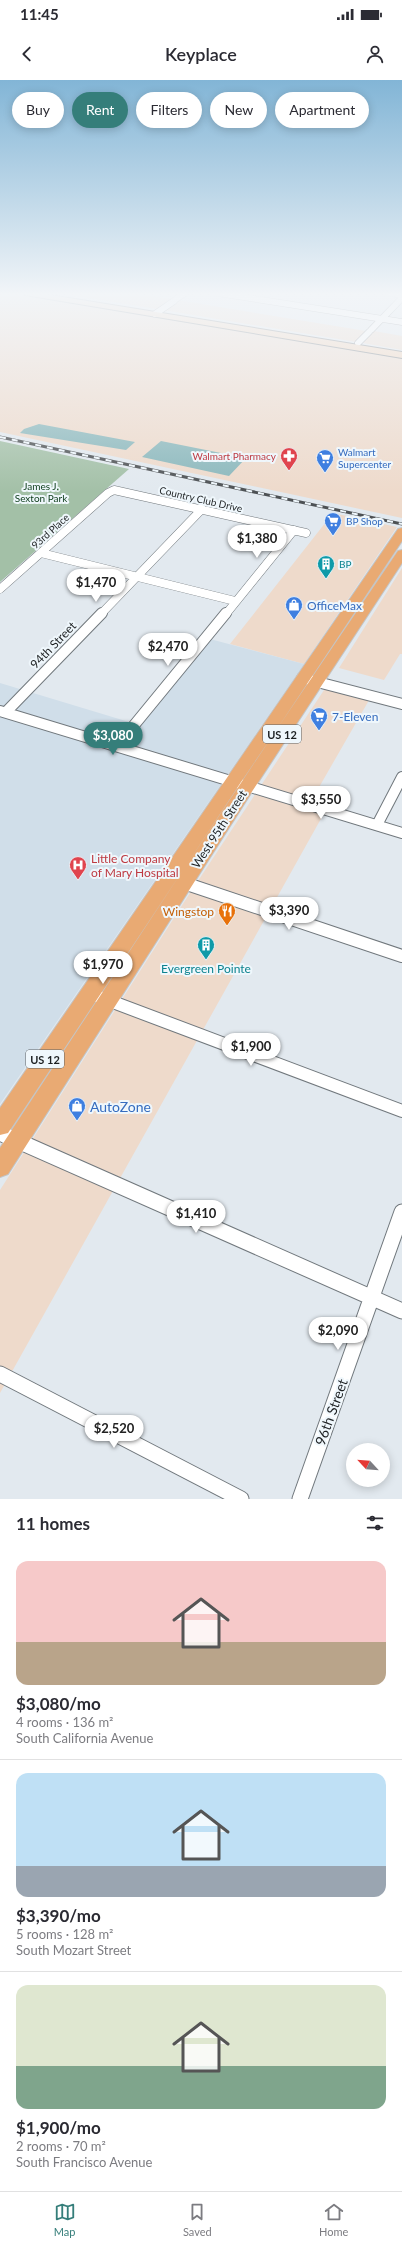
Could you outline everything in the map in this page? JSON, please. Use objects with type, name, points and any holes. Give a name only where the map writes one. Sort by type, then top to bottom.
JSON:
[{"type":"main road","name":"West 95th Street","points":[[0,1126],[89,993],[239,784],[309,680],[402,532]]},
{"type":"main road","name":"West 95th Street","points":[[309,680],[402,554]]},
{"type":"main road","name":"West 95th Street","points":[[0,1167],[8,1137],[108,1000],[184,883],[239,784]]},
{"type":"street","name":"Country Club Drive","points":[[114,490],[306,533]]},
{"type":"street","name":"93rd Place","points":[[0,589],[114,490]]},
{"type":"street","name":"94th Street","points":[[3,711],[202,509]]},
{"type":"street","points":[[116,746],[294,530]]},
{"type":"street","points":[[41,553],[235,602]]},
{"type":"street","points":[[309,680],[402,704]]},
{"type":"street","points":[[3,711],[402,833]]},
{"type":"street","points":[[377,825],[402,777]]},
{"type":"street","points":[[184,883],[402,956]]},
{"type":"street","points":[[89,993],[402,1111]]},
{"type":"street","points":[[8,1137],[402,1311]]},
{"type":"street","name":"96th Street","points":[[300,1499],[402,1212]]},
{"type":"street","points":[[0,1374],[241,1499]]},
{"type":"shaded area","points":[[0,359],[402,359],[402,518],[0,432]]},
{"type":"shaded area","points":[[333,513],[397,527],[304,664],[230,644]]},
{"type":"shaded area","points":[[402,568],[402,654],[400,654],[384,680],[339,668]]},
{"type":"shaded area","name":"Little Company of Mary Hospital","points":[[210,639],[304,664],[0,1104],[0,683],[139,725]]},
{"type":"shaded area","points":[[328,684],[372,695],[310,803],[327,808],[0,1393],[0,1190],[188,896]]},
{"type":"green space","name":"James J. Sexton Park","points":[[0,441],[129,469],[0,582]]},
{"type":"water","points":[[39,424],[135,442],[126,450],[20,433],[24,429]]},
{"type":"water","points":[[161,441],[246,458],[229,476],[142,457]]},
{"type":"railway","points":[[0,437],[402,524]]},
{"type":"place","name":"Walmart Pharmacy","points":[[289,471]]},
{"type":"place","name":"Walmart Supercenter","points":[[325,473]]},
{"type":"place","name":"BP Shop","points":[[333,536]]},
{"type":"place","name":"BP","points":[[326,579]]},
{"type":"place","name":"OfficeMax","points":[[294,620]]},
{"type":"place","name":"7-Eleven","points":[[319,731]]},
{"type":"place","name":"Little Company of Mary Hospital","points":[[78,880]]},
{"type":"place","name":"Wingstop","points":[[227,926]]},
{"type":"place","name":"Evergreen Pointe","points":[[206,960]]},
{"type":"place","name":"AutoZone","points":[[77,1121]]}]
